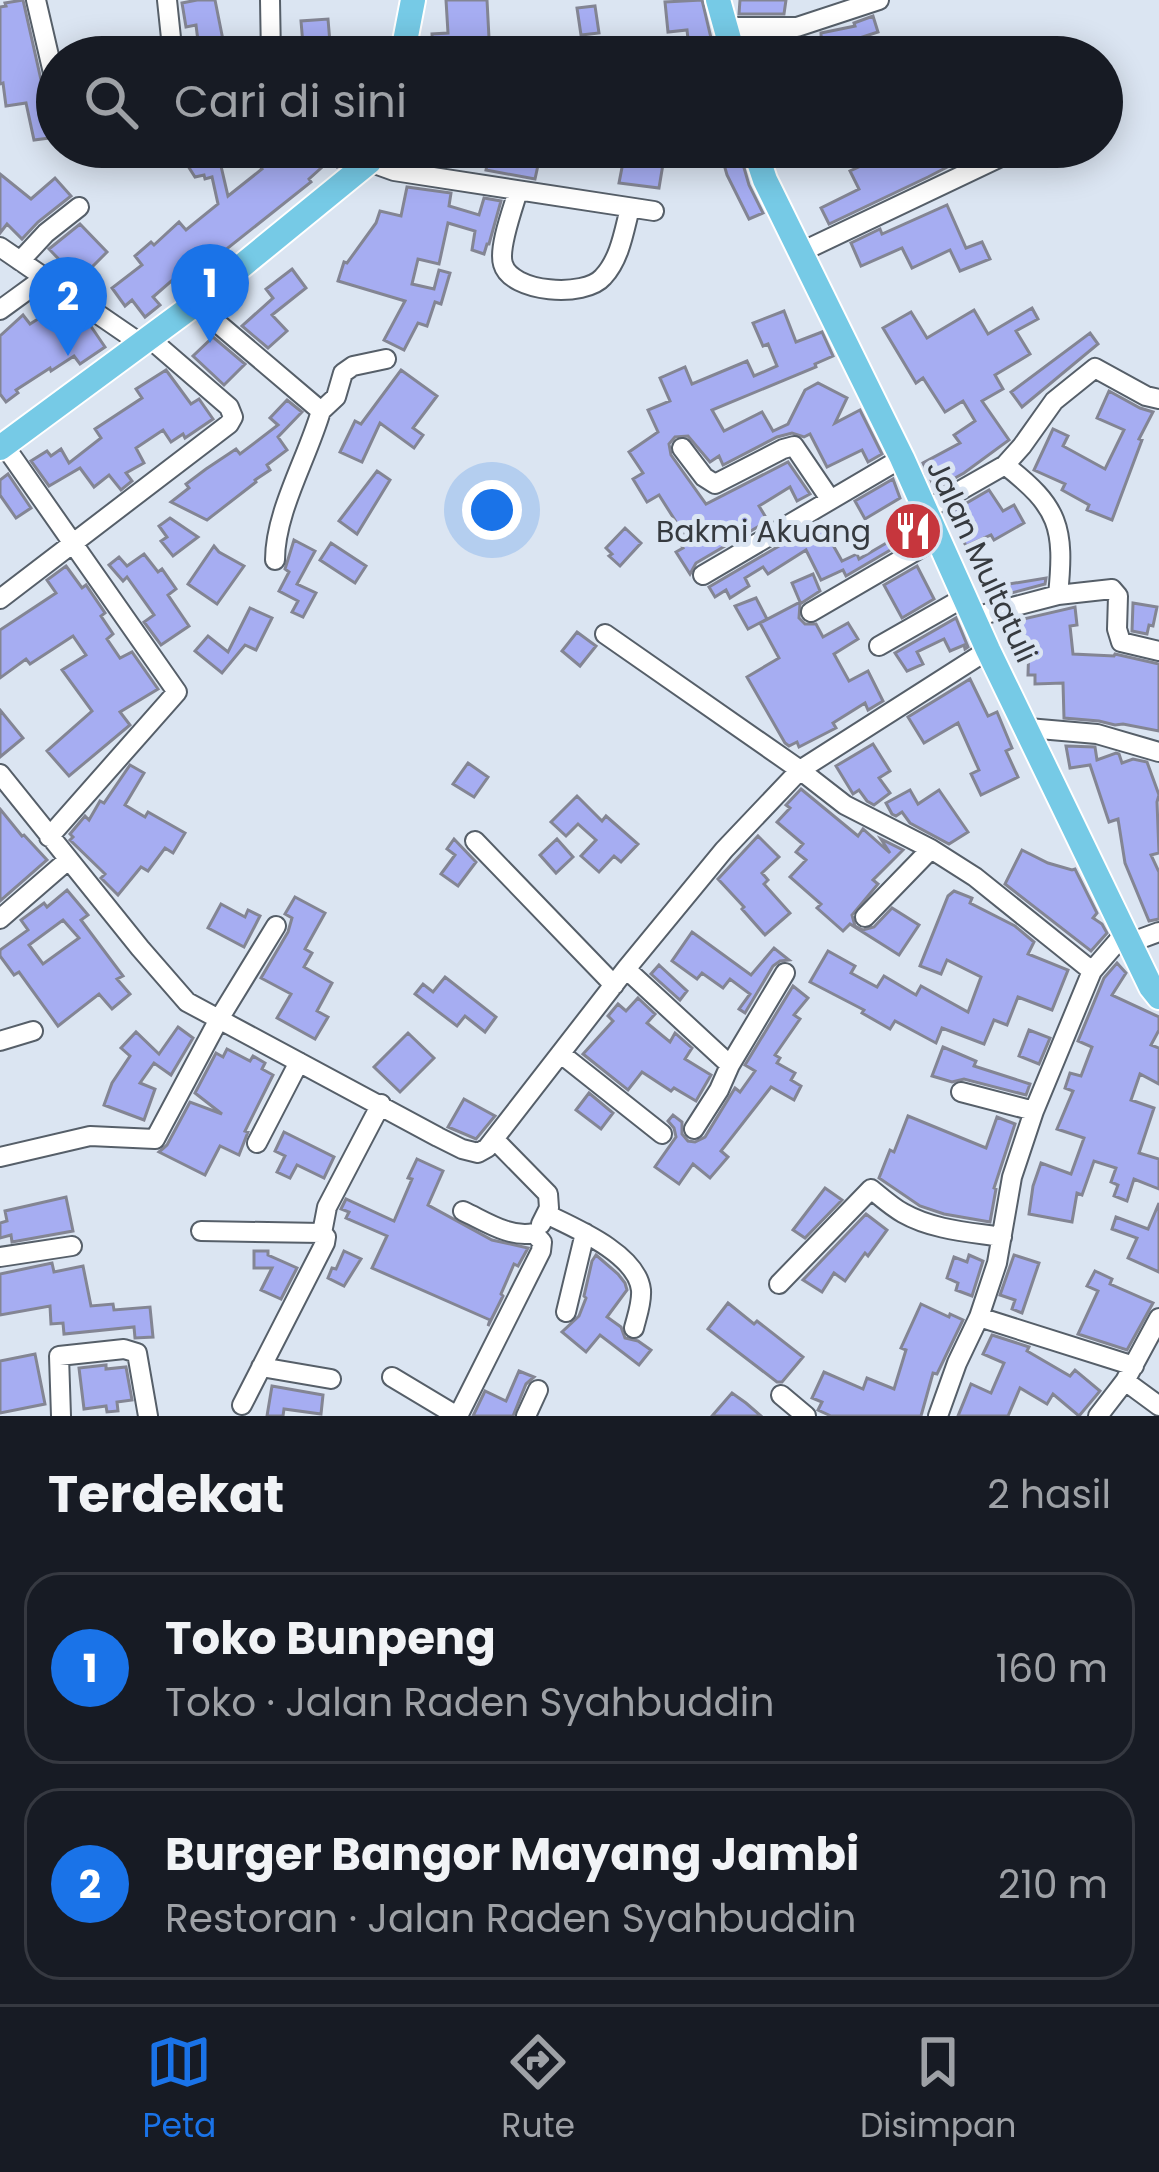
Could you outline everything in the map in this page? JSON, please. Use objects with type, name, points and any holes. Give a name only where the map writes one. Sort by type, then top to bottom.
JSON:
[{"type":"main road","points":[[406,36],[413,0]]},
{"type":"main road","points":[[718,0],[730,36]]},
{"type":"main road","points":[[2,447],[195,304],[358,168]]},
{"type":"main road","name":"Jalan Multatuli","points":[[760,168],[902,458],[1126,939],[1159,997]]},
{"type":"street","points":[[36,0],[44,36]]},
{"type":"street","points":[[167,0],[171,36]]},
{"type":"street","points":[[270,0],[271,36]]},
{"type":"street","points":[[728,28],[797,27],[879,0]]},
{"type":"street","points":[[390,168],[654,211]]},
{"type":"street","points":[[799,253],[978,168]]},
{"type":"street","points":[[518,191],[502,256],[504,268],[513,278],[553,290],[585,288],[604,277],[620,246],[630,208]]},
{"type":"street","points":[[20,261],[79,207]]},
{"type":"street","points":[[0,248],[144,340],[229,407],[232,417],[223,430],[0,598]]},
{"type":"street","points":[[0,310],[44,278]]},
{"type":"street","points":[[195,304],[320,411]]},
{"type":"street","points":[[275,560],[282,517],[320,411],[336,397],[352,366],[386,359]]},
{"type":"street","points":[[926,510],[1004,465],[1054,400],[1095,368],[1159,399]]},
{"type":"street","points":[[682,448],[715,484],[794,446],[830,499]]},
{"type":"street","points":[[2,447],[177,692],[49,837]]},
{"type":"street","points":[[703,575],[902,458]]},
{"type":"street","points":[[1004,465],[1031,485],[1057,522],[1062,559],[1058,595]]},
{"type":"street","points":[[811,612],[938,538]]},
{"type":"street","points":[[879,646],[969,607],[1106,588],[1115,590],[1121,642],[1159,651]]},
{"type":"street","points":[[605,634],[844,805],[975,877],[1092,971]]},
{"type":"street","points":[[0,775],[188,1002],[478,1153],[487,1148],[724,850],[800,770],[988,650]]},
{"type":"street","points":[[1028,728],[1097,734],[1159,752]]},
{"type":"street","points":[[475,841],[620,977],[730,1064]]},
{"type":"street","points":[[865,916],[931,849]]},
{"type":"street","points":[[0,919],[68,860]]},
{"type":"street","points":[[0,1157],[90,1136],[155,1139],[219,1019],[276,926]]},
{"type":"street","points":[[938,1416],[997,1263],[1012,1177],[1034,1111],[1092,971],[1126,939],[1159,932]]},
{"type":"street","points":[[694,1129],[785,973]]},
{"type":"street","points":[[0,1041],[33,1031]]},
{"type":"street","points":[[561,1054],[662,1134]]},
{"type":"street","points":[[257,1143],[299,1062]]},
{"type":"street","points":[[962,1091],[1034,1111]]},
{"type":"street","points":[[322,1233],[327,1207],[381,1104]]},
{"type":"street","points":[[463,1210],[520,1235],[534,1233],[546,1214],[549,1202],[543,1187],[494,1139]]},
{"type":"street","points":[[779,1284],[871,1189],[904,1214],[924,1222],[1002,1237]]},
{"type":"street","points":[[546,1214],[623,1259],[639,1281],[642,1296],[634,1328]]},
{"type":"street","points":[[201,1231],[322,1233],[326,1237],[242,1405]]},
{"type":"street","points":[[392,1376],[457,1416],[541,1251],[542,1242],[534,1233]]},
{"type":"street","points":[[566,1312],[585,1233]]},
{"type":"street","points":[[0,1257],[72,1246]]},
{"type":"street","points":[[979,1317],[1130,1374],[1159,1406]]},
{"type":"street","points":[[1098,1416],[1130,1374],[1159,1318]]},
{"type":"street","points":[[62,1416],[59,1356],[124,1348],[137,1353],[148,1416]]},
{"type":"street","points":[[261,1367],[331,1379]]},
{"type":"street","points":[[526,1416],[538,1390]]},
{"type":"street","points":[[782,1395],[806,1416]]},
{"type":"building","points":[[23,0],[36,58],[36,140],[26,103],[6,106],[0,84],[0,7]]},
{"type":"building","points":[[215,0],[222,36],[197,36],[196,25],[186,27],[182,3]]},
{"type":"building","points":[[446,0],[487,0],[489,36],[432,36],[448,33]]},
{"type":"building","points":[[702,0],[711,36],[688,36],[687,30],[668,32],[665,2]]},
{"type":"building","points":[[740,0],[786,0],[784,14],[739,14]]},
{"type":"building","points":[[595,6],[599,33],[581,35],[577,8]]},
{"type":"building","points":[[873,16],[878,32],[821,36],[855,26]]},
{"type":"building","points":[[328,19],[329,36],[302,36],[301,21]]},
{"type":"building","points":[[189,168],[221,168],[228,196],[262,169],[321,168],[311,182],[214,259],[195,280],[185,269],[153,297],[160,305],[145,317],[132,300],[125,306],[112,288],[142,265],[135,256],[179,222],[186,230],[218,204],[212,177],[195,177]]},
{"type":"building","points":[[486,168],[537,168],[535,179]]},
{"type":"building","points":[[622,168],[662,168],[659,188],[619,183]]},
{"type":"building","points":[[725,168],[744,168],[763,213],[749,219]]},
{"type":"building","points":[[945,168],[829,224],[821,208],[859,189],[850,171]]},
{"type":"building","points":[[0,174],[31,199],[55,178],[71,196],[22,239],[7,224],[0,233]]},
{"type":"building","points":[[407,187],[451,193],[449,206],[479,215],[484,198],[501,201],[484,254],[472,250],[475,231],[448,223],[439,264],[418,259],[412,284],[434,289],[439,270],[450,273],[441,304],[435,302],[427,326],[418,323],[404,350],[384,340],[405,301],[338,281],[344,262],[376,223],[380,211],[401,216]]},
{"type":"building","points":[[947,205],[966,248],[982,242],[990,259],[960,271],[950,250],[912,268],[902,248],[861,266],[851,243]]},
{"type":"building","points":[[80,224],[107,252],[79,280],[49,249]]},
{"type":"building","points":[[292,269],[306,288],[272,315],[287,331],[268,348],[242,326],[273,298],[266,289]]},
{"type":"building","points":[[60,305],[74,325],[82,319],[90,325],[105,347],[80,364],[74,356],[50,368],[6,402],[0,394],[0,336],[23,315],[30,324]]},
{"type":"building","points":[[1032,308],[1038,319],[1016,331],[1030,354],[995,375],[1003,389],[982,401],[1009,440],[935,489],[923,463],[960,443],[954,435],[975,421],[963,401],[945,412],[923,378],[916,383],[883,328],[911,312],[927,338],[974,310],[988,334]]},
{"type":"building","points":[[784,311],[796,342],[822,332],[833,356],[712,410],[724,431],[762,412],[773,431],[788,424],[805,390],[818,383],[847,398],[835,423],[860,410],[882,454],[868,462],[862,450],[827,467],[810,434],[792,433],[723,465],[719,456],[710,462],[688,436],[675,437],[669,444],[671,455],[706,504],[788,462],[810,494],[797,501],[790,487],[759,506],[768,521],[696,563],[690,574],[676,552],[683,548],[678,540],[685,536],[659,495],[647,502],[633,479],[643,473],[629,452],[658,432],[648,410],[670,401],[660,378],[685,367],[692,384],[747,361],[754,376],[777,366],[753,323]]},
{"type":"building","points":[[1090,333],[1098,344],[1022,407],[1011,392]]},
{"type":"building","points":[[213,337],[245,364],[224,385],[193,356]]},
{"type":"building","points":[[166,370],[191,404],[199,399],[213,419],[185,438],[183,434],[171,442],[163,430],[136,448],[144,463],[126,473],[132,481],[121,490],[109,475],[94,487],[80,468],[49,486],[31,461],[61,449],[69,463],[101,438],[95,429],[142,398],[136,389]]},
{"type":"building","points":[[401,370],[437,396],[413,428],[423,435],[414,448],[380,423],[362,462],[340,452],[355,421],[361,424]]},
{"type":"building","points":[[1109,391],[1153,412],[1112,520],[1087,510],[1089,505],[1062,490],[1065,484],[1034,470],[1053,429],[1068,436],[1063,446],[1105,469],[1124,430],[1097,418]]},
{"type":"building","points":[[287,400],[302,412],[278,437],[287,450],[267,465],[270,470],[207,520],[171,502],[206,469],[236,449],[240,454],[278,425],[270,418]]},
{"type":"building","points":[[377,471],[390,480],[357,534],[339,521]]},
{"type":"building","points":[[8,474],[31,508],[16,518],[0,495],[0,480]]},
{"type":"building","points":[[893,479],[900,498],[865,519],[855,501]]},
{"type":"building","points":[[989,490],[1003,511],[1014,505],[1024,523],[994,540],[991,535],[966,546],[946,515]]},
{"type":"building","points":[[170,518],[198,537],[173,556],[161,541],[167,537],[159,526]]},
{"type":"building","points":[[820,522],[842,561],[857,554],[859,559],[912,528],[916,535],[846,576],[843,570],[821,580],[806,550],[768,574],[763,567],[745,578],[749,586],[730,598],[726,590],[715,597],[709,587]]},
{"type":"building","points":[[625,528],[641,543],[620,566],[606,548]]},
{"type":"building","points":[[294,540],[315,551],[297,584],[316,593],[303,617],[292,612],[298,601],[279,591],[289,572],[285,569]]},
{"type":"building","points":[[331,543],[366,566],[355,583],[320,560]]},
{"type":"building","points":[[214,546],[244,566],[217,604],[188,584]]},
{"type":"building","points":[[144,554],[176,589],[168,595],[189,626],[161,645],[144,622],[154,615],[127,577],[123,581],[109,565],[119,557],[127,566]]},
{"type":"building","points":[[66,566],[105,613],[101,616],[113,634],[107,639],[120,658],[132,652],[158,689],[120,712],[130,725],[69,776],[47,751],[92,711],[62,670],[86,655],[73,636],[0,678],[0,630],[56,593],[47,580]]},
{"type":"building","points":[[917,566],[934,599],[902,618],[884,585]]},
{"type":"building","points":[[813,574],[820,591],[800,604],[799,618],[805,624],[816,624],[823,637],[848,623],[858,639],[834,654],[849,681],[868,671],[883,701],[868,710],[865,703],[833,723],[836,728],[799,747],[797,742],[789,746],[747,677],[779,658],[760,623],[800,602],[792,583]]},
{"type":"building","points":[[1046,578],[1045,584],[993,598],[991,587]]},
{"type":"building","points":[[756,598],[767,619],[748,629],[735,606]]},
{"type":"building","points":[[1133,603],[1157,607],[1147,634],[1132,631]]},
{"type":"building","points":[[1075,607],[1077,625],[1070,626],[1073,654],[1115,654],[1159,664],[1159,731],[1064,718],[1063,683],[1035,684],[1035,675],[1028,675],[1029,644],[1007,646],[1002,624]]},
{"type":"building","points":[[250,608],[272,618],[256,650],[245,645],[222,673],[195,651],[208,636],[228,652]]},
{"type":"building","points":[[956,618],[968,647],[950,651],[944,639],[917,652],[923,664],[907,671],[895,653]]},
{"type":"building","points":[[577,632],[596,646],[580,666],[562,651]]},
{"type":"building","points":[[970,679],[988,716],[997,712],[1018,777],[981,795],[971,774],[979,770],[958,723],[924,743],[908,717]]},
{"type":"building","points":[[0,710],[23,738],[0,757]]},
{"type":"building","points":[[873,744],[890,771],[879,778],[890,793],[874,805],[859,790],[853,794],[836,766]]},
{"type":"building","points":[[1066,746],[1095,747],[1097,760],[1116,753],[1122,763],[1147,762],[1159,795],[1159,853],[1151,855],[1159,872],[1159,919],[1149,921],[1125,863],[1118,819],[1109,822],[1090,765],[1070,768]]},
{"type":"building","points":[[468,763],[488,777],[474,797],[453,784]]},
{"type":"building","points":[[130,765],[144,773],[125,805],[185,833],[173,853],[165,848],[148,871],[141,867],[118,895],[101,878],[105,874],[70,840],[70,834],[85,816],[89,820],[100,801],[104,803]]},
{"type":"building","points":[[801,789],[858,836],[863,829],[890,853],[881,839],[903,850],[873,880],[878,884],[852,915],[855,926],[863,930],[874,927],[892,908],[919,925],[899,955],[850,924],[843,931],[790,877],[806,860],[796,852],[803,844],[777,822]]},
{"type":"building","points":[[910,790],[918,804],[939,790],[968,832],[949,844],[910,823],[902,812],[892,814],[886,803]]},
{"type":"building","points":[[577,796],[602,821],[606,816],[638,844],[621,862],[614,856],[599,872],[581,856],[596,840],[578,824],[566,836],[551,822]]},
{"type":"building","points":[[0,809],[47,860],[0,901]]},
{"type":"building","points":[[758,836],[779,857],[762,873],[768,880],[764,884],[790,913],[765,935],[718,879]]},
{"type":"building","points":[[454,839],[476,862],[458,886],[441,874],[455,855],[447,849]]},
{"type":"building","points":[[557,839],[573,857],[556,873],[540,855]]},
{"type":"building","points":[[1022,850],[1075,869],[1097,913],[1093,918],[1107,933],[1091,951],[1005,884]]},
{"type":"building","points":[[67,890],[88,915],[81,920],[123,976],[117,979],[130,994],[112,1009],[99,994],[58,1026],[19,972],[14,975],[0,956],[0,950],[28,930],[21,920],[44,903],[47,907]],"holes":[[[63,920],[79,938],[43,964],[29,945]]]},
{"type":"building","points":[[954,891],[972,898],[970,903],[1015,926],[1034,942],[1028,954],[1068,970],[1052,1010],[1018,997],[1007,1025],[994,1020],[984,1044],[942,1028],[936,1043],[895,1021],[890,1029],[810,982],[828,951],[855,966],[851,973],[877,987],[884,976],[916,995],[921,986],[968,1012],[981,977],[947,960],[941,974],[920,966]]},
{"type":"building","points":[[295,897],[325,913],[305,949],[312,953],[304,967],[332,983],[317,1011],[328,1017],[315,1039],[277,1018],[291,994],[261,978],[288,932],[292,918],[285,914]]},
{"type":"building","points":[[221,904],[245,917],[248,910],[260,916],[244,947],[208,928]]},
{"type":"building","points":[[692,932],[751,975],[774,948],[789,960],[773,966],[745,1013],[739,1009],[750,994],[730,979],[723,988],[702,973],[697,979],[672,961]]},
{"type":"building","points":[[1117,963],[1126,973],[1112,995],[1159,1017],[1151,1045],[1159,1048],[1159,1084],[1140,1074],[1131,1100],[1154,1108],[1139,1153],[1159,1159],[1159,1189],[1134,1179],[1127,1201],[1114,1196],[1118,1185],[1111,1182],[1116,1168],[1094,1161],[1082,1195],[1077,1193],[1072,1222],[1029,1214],[1041,1163],[1071,1174],[1084,1138],[1057,1129],[1073,1091],[1065,1088],[1070,1073],[1081,1076],[1092,1047],[1078,1041],[1104,978]]},
{"type":"building","points":[[659,965],[687,991],[680,1000],[651,974]]},
{"type":"building","points":[[445,977],[496,1017],[485,1032],[465,1016],[457,1026],[415,994],[423,984],[433,992]]},
{"type":"building","points":[[793,986],[808,998],[775,1055],[780,1058],[777,1063],[795,1073],[791,1080],[801,1086],[794,1100],[771,1087],[721,1151],[728,1157],[710,1178],[693,1164],[679,1184],[655,1167],[676,1137],[668,1121],[673,1115],[682,1122],[682,1134],[688,1141],[705,1137],[735,1088],[740,1092],[755,1071],[745,1065]]},
{"type":"building","points":[[638,998],[655,1014],[647,1023],[670,1042],[675,1033],[692,1048],[685,1059],[711,1075],[696,1101],[642,1072],[628,1090],[583,1054],[613,1021],[608,1016],[618,1004],[626,1011]]},
{"type":"building","points":[[178,1027],[193,1038],[171,1075],[154,1063],[140,1083],[155,1089],[144,1120],[104,1105],[130,1056],[121,1048],[136,1032],[159,1054]]},
{"type":"building","points":[[1029,1030],[1050,1038],[1039,1064],[1019,1056]]},
{"type":"building","points":[[408,1033],[434,1058],[400,1092],[374,1067]]},
{"type":"building","points":[[943,1047],[976,1061],[974,1066],[1030,1084],[1026,1095],[932,1076]]},
{"type":"building","points":[[227,1049],[250,1061],[253,1056],[273,1075],[245,1131],[239,1155],[220,1146],[205,1175],[159,1152],[190,1102],[222,1114],[195,1093],[216,1053],[223,1057]]},
{"type":"building","points":[[589,1093],[613,1113],[601,1129],[576,1110]]},
{"type":"building","points":[[464,1099],[495,1116],[476,1139],[448,1127]]},
{"type":"building","points":[[908,1116],[986,1148],[997,1117],[1015,1124],[994,1188],[990,1222],[920,1206],[879,1178]]},
{"type":"building","points":[[284,1132],[334,1157],[324,1178],[297,1165],[290,1178],[277,1172],[285,1156],[275,1151]]},
{"type":"building","points":[[417,1159],[443,1171],[428,1205],[492,1240],[528,1248],[518,1266],[514,1264],[488,1326],[490,1320],[372,1268],[387,1236],[346,1218],[349,1212],[341,1209],[346,1199],[394,1221]]},
{"type":"building","points":[[825,1188],[842,1200],[805,1238],[793,1230]]},
{"type":"building","points":[[66,1197],[73,1231],[12,1242],[11,1235],[0,1238],[0,1223],[7,1221],[5,1211]]},
{"type":"building","points":[[1159,1203],[1159,1272],[1128,1258],[1137,1238],[1112,1229],[1116,1217],[1148,1229]]},
{"type":"building","points":[[866,1214],[887,1230],[845,1281],[834,1273],[822,1292],[803,1280]]},
{"type":"building","points":[[254,1251],[268,1251],[297,1268],[281,1299],[261,1290],[272,1268],[254,1268]]},
{"type":"building","points":[[344,1251],[361,1259],[344,1286],[328,1278]]},
{"type":"building","points":[[596,1255],[625,1283],[627,1290],[607,1317],[621,1327],[625,1338],[651,1350],[639,1365],[600,1335],[586,1352],[562,1332],[579,1316]]},
{"type":"building","points":[[969,1255],[983,1261],[972,1296],[956,1290],[958,1283],[947,1278],[954,1257],[967,1262]]},
{"type":"building","points":[[1014,1255],[1039,1263],[1022,1313],[1012,1309],[1015,1300],[1000,1295]]},
{"type":"building","points":[[52,1263],[54,1272],[83,1266],[91,1306],[113,1304],[114,1310],[150,1307],[153,1337],[135,1338],[134,1327],[64,1334],[63,1323],[51,1324],[50,1306],[0,1315],[0,1274]]},
{"type":"building","points":[[1095,1271],[1112,1279],[1110,1284],[1153,1303],[1127,1350],[1078,1334],[1098,1291],[1087,1286]]},
{"type":"building","points":[[728,1303],[803,1357],[782,1382],[708,1329]]},
{"type":"building","points":[[921,1304],[963,1320],[937,1374],[933,1373],[921,1416],[831,1416],[818,1410],[822,1402],[812,1398],[824,1372],[863,1389],[867,1378],[894,1389],[906,1350],[901,1348]]},
{"type":"building","points":[[992,1335],[1029,1347],[1027,1351],[1070,1376],[1075,1370],[1100,1391],[1079,1416],[1053,1394],[1047,1404],[1020,1388],[1008,1416],[958,1416],[971,1384],[991,1393],[1004,1363],[983,1354]]},
{"type":"building","points":[[35,1354],[45,1404],[0,1413],[0,1361]]},
{"type":"building","points":[[106,1365],[106,1369],[126,1367],[132,1400],[117,1402],[118,1411],[107,1412],[106,1406],[84,1409],[79,1368]]},
{"type":"building","points":[[519,1371],[534,1377],[526,1384],[513,1416],[473,1416],[485,1391],[506,1401]]},
{"type":"building","points":[[272,1386],[323,1395],[321,1414],[284,1409],[283,1416],[267,1416]]},
{"type":"building","points":[[732,1393],[746,1403],[761,1416],[712,1416]]},
{"type":"place","name":"Toko Bunpeng","points":[[210,343]]},
{"type":"place","name":"Burger Bangor Mayang Jambi","points":[[68,356]]},
{"type":"place","name":"Bakmi Akuang","points":[[913,531]]}]
